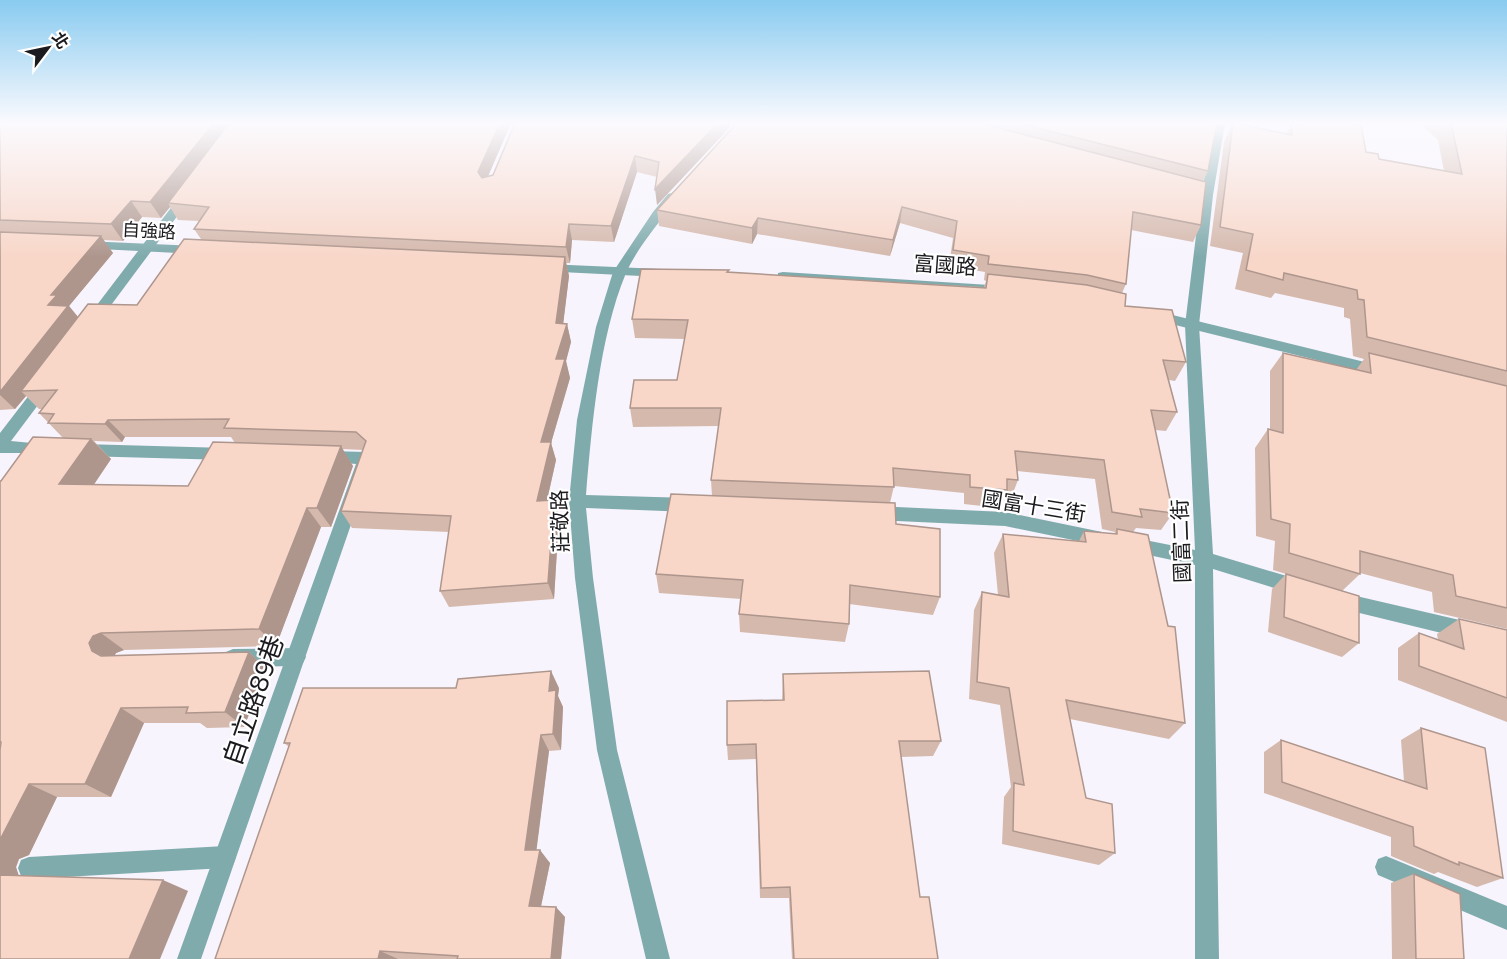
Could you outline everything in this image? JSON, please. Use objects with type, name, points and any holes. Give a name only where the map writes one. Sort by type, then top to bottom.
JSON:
[{"type":"street","name":"國富二街","points":[[1207,959],[1204,559],[1192,325],[1202,193],[1208,168]]},
{"type":"street","points":[[84,332],[194,185]]},
{"type":"street","name":"莊敬路","points":[[657,959],[607,750],[584,578],[577,501],[585,420],[603,327],[621,272],[657,214],[680,188]]},
{"type":"street","name":"自強路","points":[[68,244],[206,250]]},
{"type":"street","points":[[538,268],[679,273]]},
{"type":"street","name":"富國路","points":[[772,276],[971,285],[1025,292]]},
{"type":"street","points":[[1136,311],[1395,374]]},
{"type":"street","points":[[0,446],[56,369]]},
{"type":"street","points":[[0,446],[248,455]]},
{"type":"street","name":"自立路89巷","points":[[189,959],[366,458],[307,456]]},
{"type":"street","points":[[577,501],[708,506]]},
{"type":"street","name":"國富十三街","points":[[862,513],[1005,519],[1204,559],[1319,594],[1507,640]]},
{"type":"street","points":[[215,658],[296,657]]},
{"type":"street","points":[[29,868],[225,857]]},
{"type":"street","points":[[1386,867],[1507,918]]},
{"type":"building","points":[[0,168],[178,168],[150,202],[131,201],[111,224],[0,220]]},
{"type":"building","points":[[195,168],[480,168],[478,172],[482,178],[493,175],[496,168],[631,168],[611,226],[569,224],[566,247],[194,229],[209,207],[168,203]]},
{"type":"building","points":[[658,168],[675,168],[655,189]]},
{"type":"building","points":[[696,168],[1151,168],[1206,182],[1201,225],[1133,212],[1126,284],[1087,275],[988,264],[989,256],[953,250],[957,221],[902,207],[893,240],[758,218],[752,228],[657,210]]},
{"type":"building","points":[[1227,168],[1427,168],[1462,174],[1461,168],[1507,168],[1507,371],[1367,337],[1364,300],[1358,299],[1357,290],[1284,273],[1283,280],[1246,270],[1253,234],[1220,227]]},
{"type":"building","points":[[0,232],[101,236],[51,295],[57,295],[48,305],[68,306],[0,392]]},
{"type":"building","points":[[184,239],[565,257],[556,323],[567,324],[556,359],[565,359],[541,442],[551,442],[537,501],[554,500],[548,583],[440,591],[451,516],[341,511],[366,441],[356,432],[224,428],[229,419],[108,420],[105,424],[48,423],[54,414],[39,413],[57,390],[21,391],[88,304],[137,305]]},
{"type":"building","points":[[641,269],[729,270],[727,272],[986,288],[988,274],[1087,285],[1126,294],[1125,306],[1172,310],[1186,362],[1163,360],[1177,412],[1151,410],[1173,513],[1140,509],[1142,517],[1112,512],[1104,460],[1015,451],[1018,480],[1007,479],[1007,490],[970,487],[970,475],[893,468],[894,487],[711,480],[721,408],[630,408],[634,380],[677,380],[688,320],[632,319]]},
{"type":"building","points":[[1283,353],[1371,373],[1369,353],[1507,386],[1507,608],[1456,596],[1453,575],[1360,551],[1360,574],[1289,553],[1290,524],[1271,519],[1268,429],[1283,433]]},
{"type":"building","points":[[33,437],[91,439],[59,484],[188,486],[213,442],[341,446],[317,508],[307,508],[259,629],[101,633],[93,636],[89,643],[92,651],[101,656],[249,652],[225,712],[186,713],[188,707],[121,708],[85,784],[29,784],[0,840],[0,481]]},
{"type":"building","points":[[671,494],[895,503],[896,524],[940,529],[940,597],[850,585],[849,624],[739,614],[743,580],[656,574]]},
{"type":"building","points":[[1117,529],[1148,535],[1168,626],[1175,627],[1185,723],[1066,700],[1086,798],[1112,804],[1115,853],[1013,831],[1014,783],[1024,785],[1009,688],[977,682],[982,592],[1009,597],[1003,534],[1086,542],[1084,531],[1117,534]]},
{"type":"building","points":[[1286,574],[1359,596],[1359,643],[1284,617]]},
{"type":"building","points":[[1459,619],[1507,630],[1507,698],[1419,666],[1419,633],[1464,649]]},
{"type":"building","points":[[551,671],[549,691],[556,690],[553,734],[541,735],[525,850],[540,850],[529,906],[556,907],[551,959],[457,959],[458,956],[380,951],[378,959],[215,959],[290,743],[284,743],[303,688],[456,688],[458,679]]},
{"type":"building","points":[[929,671],[941,741],[899,741],[920,897],[929,897],[938,959],[794,959],[790,887],[761,888],[756,744],[727,745],[727,701],[784,700],[783,674]]},
{"type":"building","points":[[1421,728],[1485,748],[1503,878],[1459,862],[1459,865],[1414,846],[1413,827],[1282,782],[1281,740],[1427,789]]},
{"type":"building","points":[[1414,874],[1460,894],[1464,959],[1416,959]]},
{"type":"building","points":[[0,875],[163,880],[129,959],[0,959]]}]
